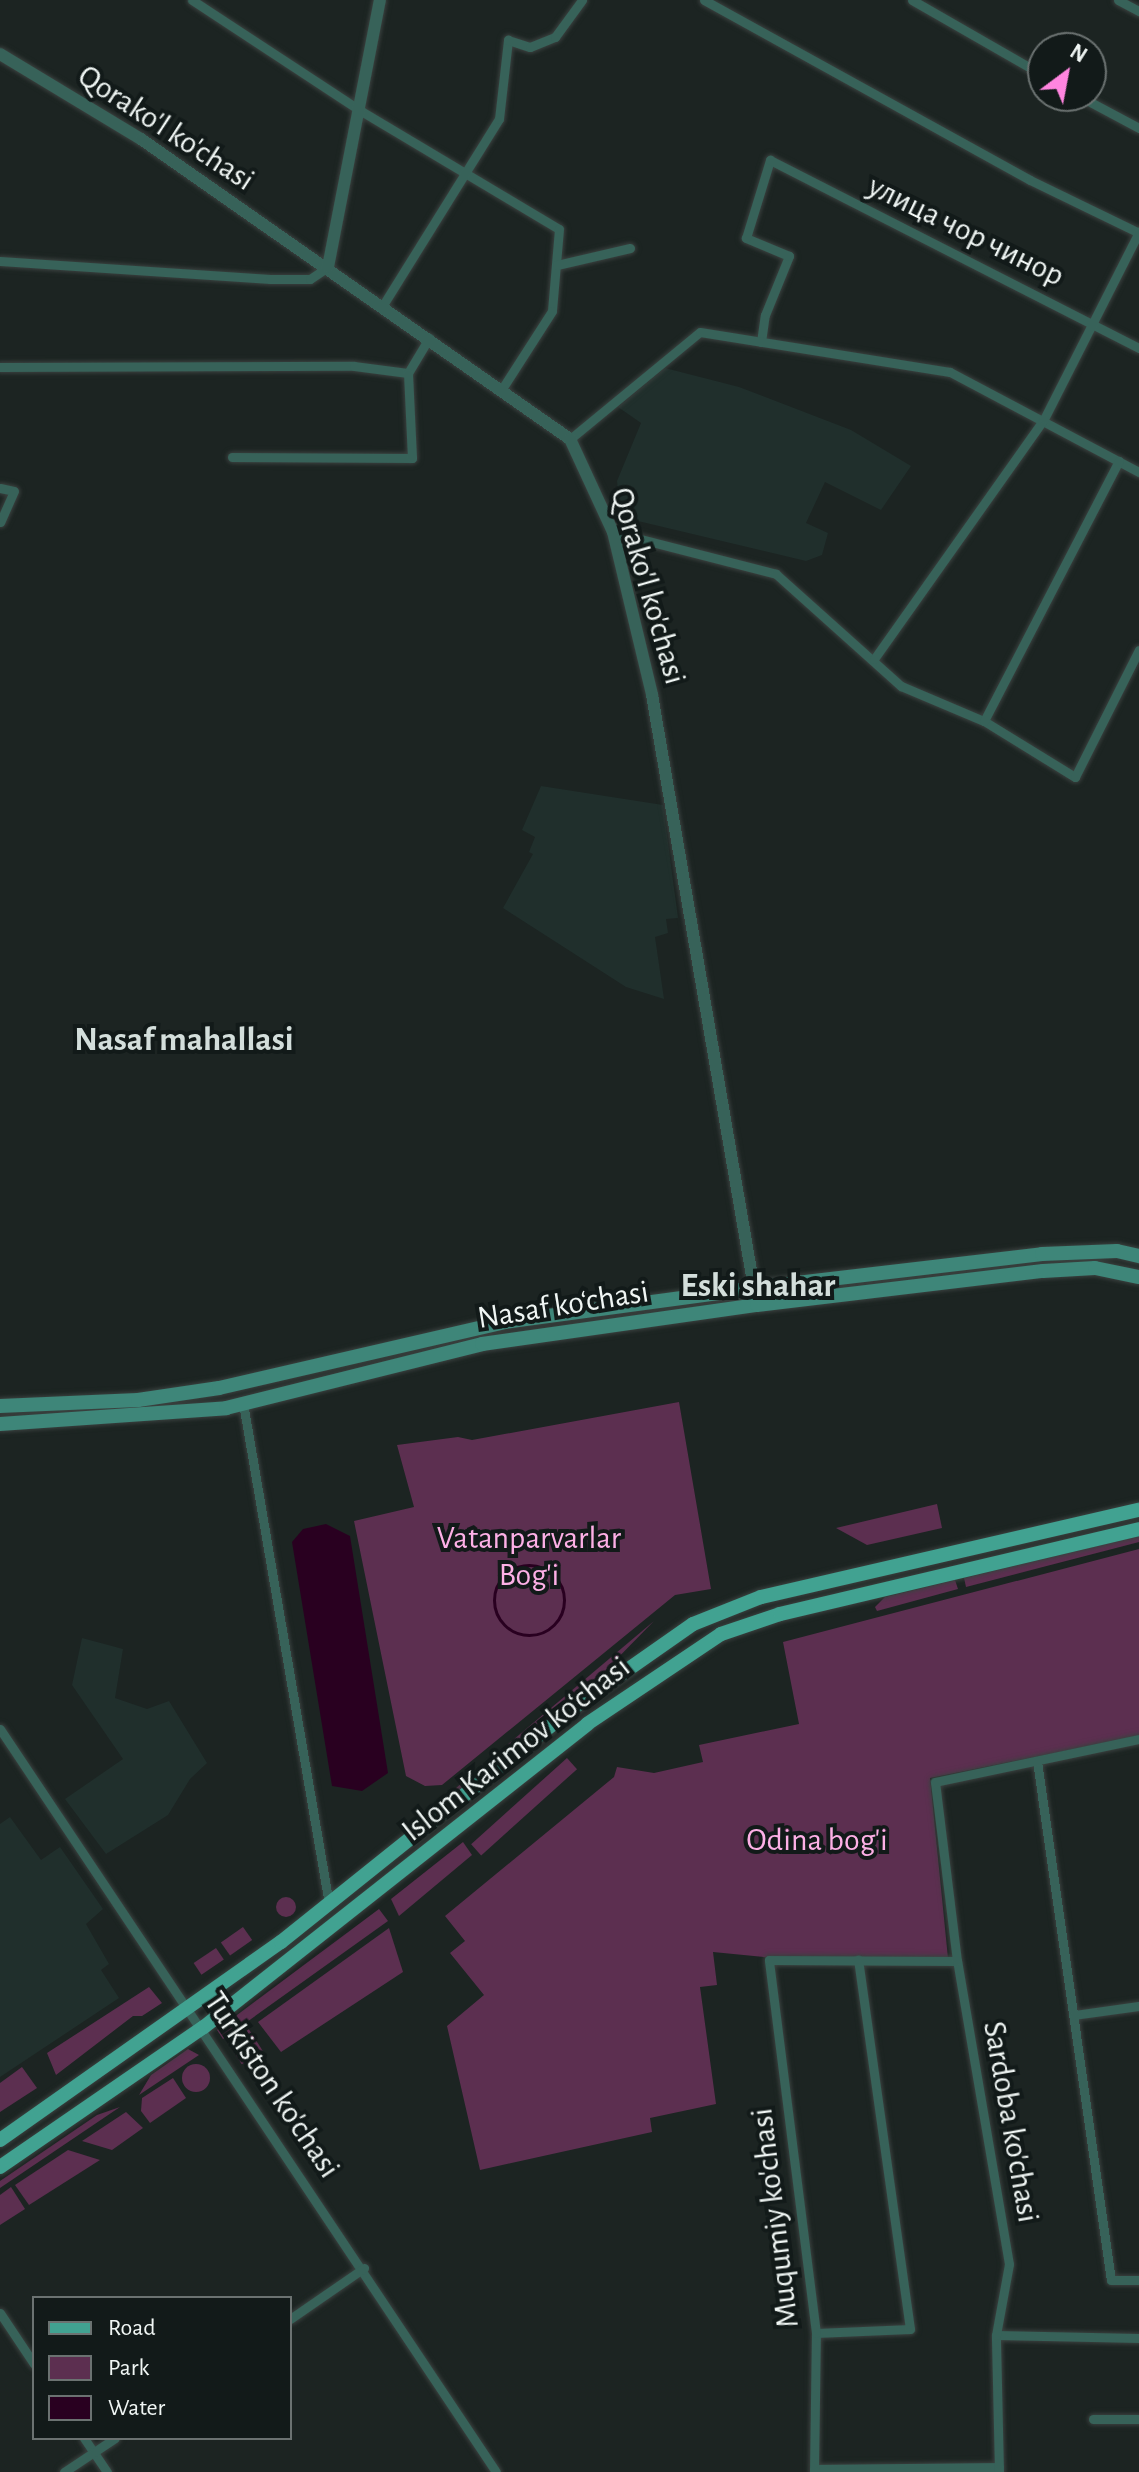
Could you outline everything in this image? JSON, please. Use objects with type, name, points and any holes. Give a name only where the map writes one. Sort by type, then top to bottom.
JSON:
[{"type":"main road","name":"Nasaf ko‘chasi","points":[[0,1406],[138,1400],[219,1388],[504,1322],[754,1288],[972,1262],[1104,1251],[1139,1256]]},
{"type":"main road","points":[[972,1262],[974,1279]]},
{"type":"main road","name":"Nasaf ko‘chasi","points":[[0,1424],[153,1416],[243,1403],[482,1344],[757,1305],[1095,1268],[1139,1277]]},
{"type":"main road","name":"Islom Karimov ko‘chasi","points":[[0,2140],[190,2008],[329,1904],[636,1659],[724,1609],[1139,1510]]},
{"type":"main road","name":"Islom Karimov ko‘chasi","points":[[0,2167],[204,2027],[633,1689],[721,1634],[747,1624],[1139,1529]]},
{"type":"main road","points":[[537,1737],[550,1754]]},
{"type":"street","points":[[192,0],[361,111],[559,229],[552,311],[502,389]]},
{"type":"street","points":[[0,261],[270,279],[310,279],[328,267],[361,111],[380,0]]},
{"type":"street","points":[[383,305],[499,119],[508,40],[530,47],[555,37],[582,0]]},
{"type":"street","points":[[704,0],[1030,180],[1139,233],[1044,419],[874,659]]},
{"type":"street","points":[[912,0],[1027,66]]},
{"type":"street","points":[[1118,0],[1139,11]]},
{"type":"street","name":"Qorako'l ko'chasi","points":[[0,54],[141,139],[383,305],[570,439],[613,532],[678,828],[754,1288]]},
{"type":"street","points":[[1107,111],[1139,128]]},
{"type":"street","name":"улица чор чинор","points":[[761,342],[765,315],[789,256],[746,238],[770,160],[1139,348]]},
{"type":"street","points":[[557,265],[630,248]]},
{"type":"street","points":[[570,439],[700,332],[950,372],[1044,419],[1139,472]]},
{"type":"street","points":[[232,457],[412,458],[408,373],[429,338]]},
{"type":"street","points":[[0,367],[354,366],[408,373]]},
{"type":"street","points":[[984,721],[1119,461]]},
{"type":"street","points":[[0,488],[14,491],[0,522]]},
{"type":"street","points":[[613,532],[776,574],[901,686],[984,721],[1075,777],[1139,650]]},
{"type":"street","points":[[754,1288],[757,1305]]},
{"type":"street","points":[[243,1403],[329,1904]]},
{"type":"street","name":"Turkiston ko'chasi","points":[[0,1729],[4,1744],[204,2027],[496,2472]]},
{"type":"street","points":[[1139,1739],[1037,1761],[1111,2280],[1139,2280]]},
{"type":"street","name":"Sardoba ko'chasi","points":[[999,2469],[996,2335],[1009,2264],[957,1961],[935,1782],[1037,1761]]},
{"type":"street","name":"Muqumiy ko'chasi","points":[[814,2470],[816,2333],[769,1960],[858,1960]]},
{"type":"street","points":[[816,2333],[910,2329],[858,1960],[957,1961]]},
{"type":"street","points":[[1074,2015],[1139,2006]]},
{"type":"street","points":[[292,2318],[364,2268]]},
{"type":"street","points":[[0,2313],[32,2361]]},
{"type":"street","points":[[996,2335],[1139,2338]]},
{"type":"street","points":[[1093,2419],[1139,2419]]},
{"type":"street","points":[[85,2440],[107,2472]]},
{"type":"street","points":[[64,2472],[112,2440]]},
{"type":"street","points":[[814,2470],[999,2469]]},
{"type":"shaded area","points":[[665,368],[739,387],[851,430],[911,466],[881,510],[825,482],[806,523],[828,533],[822,555],[806,561],[621,517],[617,481],[641,423],[618,407]]},
{"type":"shaded area","points":[[541,786],[663,805],[678,918],[666,919],[668,933],[655,937],[664,999],[626,987],[503,908],[533,854],[529,852],[535,837],[522,830]]},
{"type":"shaded area","points":[[82,1638],[123,1649],[115,1698],[147,1709],[169,1701],[207,1763],[190,1779],[168,1815],[106,1854],[65,1799],[123,1759],[72,1685]]},
{"type":"shaded area","points":[[10,1817],[41,1860],[60,1847],[103,1909],[86,1924],[109,1964],[101,1970],[119,1998],[0,2077],[0,1824]]},
{"type":"green space","name":"Vatanparvarlar Bog'i","points":[[679,1402],[711,1589],[675,1595],[442,1785],[425,1786],[406,1776],[354,1521],[414,1507],[397,1445],[458,1437],[472,1440]]},
{"type":"green space","points":[[937,1504],[942,1528],[867,1545],[836,1528]]},
{"type":"green space","points":[[1139,1536],[1139,1542],[966,1587],[964,1578]]},
{"type":"green space","name":"Odina bog'i","points":[[1139,1549],[1139,1736],[930,1778],[948,1958],[773,1958],[713,1952],[717,1985],[700,1987],[716,2104],[650,2118],[652,2132],[480,2170],[447,2026],[484,1995],[450,1953],[465,1941],[445,1916],[614,1777],[617,1767],[654,1773],[703,1762],[699,1745],[799,1724],[783,1642]]},
{"type":"green space","points":[[955,1580],[958,1589],[877,1611],[875,1607],[885,1597]]},
{"type":"green space","points":[[654,1621],[603,1673],[451,1799],[443,1799]]},
{"type":"green space","points":[[567,1758],[577,1769],[481,1855],[471,1844]]},
{"type":"green space","points":[[463,1842],[472,1855],[399,1916],[391,1899]]},
{"type":"green space","points":[[282,1897],[290,1897],[296,1907],[290,1917],[282,1917],[276,1911],[276,1903]]},
{"type":"green space","points":[[379,1909],[388,1921],[223,2039],[217,2030]]},
{"type":"green space","points":[[243,1927],[252,1940],[230,1956],[221,1942]]},
{"type":"green space","points":[[389,1928],[403,1972],[281,2052],[258,2022]]},
{"type":"green space","points":[[216,1948],[224,1960],[201,1975],[194,1963]]},
{"type":"green space","points":[[149,1987],[162,2003],[142,2016],[133,2016],[56,2075],[47,2053]]},
{"type":"green space","points":[[248,2028],[263,2051],[242,2064],[227,2042]]},
{"type":"green space","points":[[188,2049],[199,2055],[139,2095],[151,2075]]},
{"type":"green space","points":[[196,2064],[206,2068],[210,2078],[206,2088],[196,2092],[186,2088],[182,2078],[186,2068]]},
{"type":"green space","points":[[22,2067],[37,2088],[0,2112],[0,2083]]},
{"type":"green space","points":[[173,2078],[186,2098],[150,2123],[141,2111],[142,2098]]},
{"type":"green space","points":[[120,2107],[0,2188],[0,2181],[97,2115]]},
{"type":"green space","points":[[126,2112],[143,2128],[112,2150],[82,2141]]},
{"type":"green space","points":[[68,2150],[100,2160],[29,2205],[15,2185]]},
{"type":"green space","points":[[11,2187],[25,2209],[0,2225],[0,2195]]},
{"type":"water","points":[[326,1524],[350,1536],[388,1773],[362,1791],[332,1786],[292,1542],[303,1529]]},
{"type":"waterway","points":[[529,1565],[548,1571],[558,1581],[564,1600],[558,1619],[548,1629],[529,1635],[510,1629],[500,1619],[494,1600],[500,1581],[510,1571],[529,1565]]},
{"type":"district","name":"Nasaf mahallasi","points":[[184,1041]]},
{"type":"district","name":"Eski shahar","points":[[758,1287]]}]
